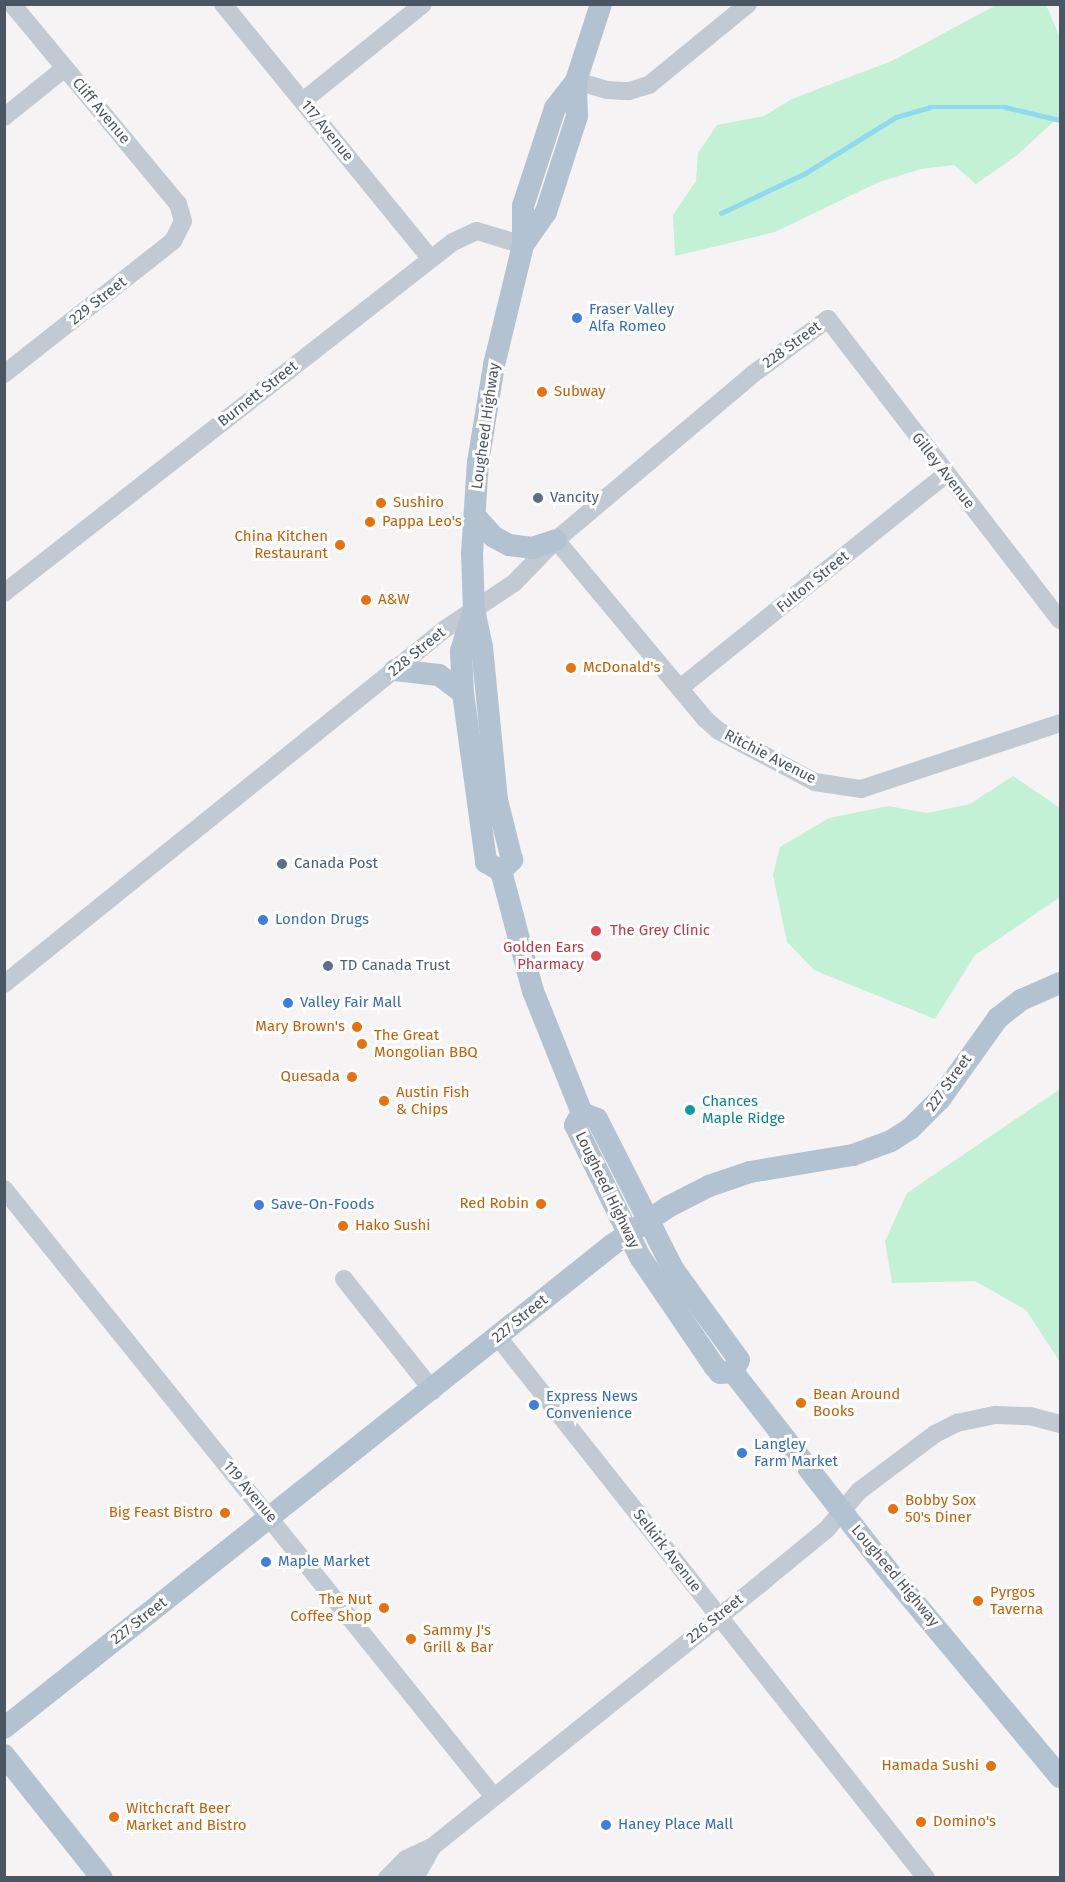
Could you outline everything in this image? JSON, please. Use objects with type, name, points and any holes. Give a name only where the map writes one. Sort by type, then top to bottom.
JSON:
[{"type":"main road","name":"Lougheed Highway","points":[[501,871],[512,860],[496,792],[482,647],[474,610],[472,554],[478,462],[494,365],[523,245],[523,206],[555,108],[576,81],[601,4]]},
{"type":"main road","points":[[475,516],[494,537],[509,545],[532,548],[555,540]]},
{"type":"main road","name":"Lougheed Highway","points":[[474,610],[461,651],[462,693],[486,862],[501,871],[533,991],[582,1113],[597,1119],[648,1221],[686,1288],[739,1360],[733,1372]]},
{"type":"main road","points":[[395,670],[439,675],[462,693]]},
{"type":"main road","name":"227 Street","points":[[4,1728],[629,1234],[685,1197],[725,1180],[853,1155],[891,1141],[911,1128],[940,1099],[998,1018],[1021,1000],[1060,983]]},
{"type":"main road","name":"Lougheed Highway","points":[[582,1113],[575,1125],[629,1234],[656,1282],[714,1366],[720,1373],[733,1372]]},
{"type":"main road","name":"Lougheed Highway","points":[[733,1372],[841,1511],[1060,1777]]},
{"type":"main road","points":[[4,1755],[102,1878]]},
{"type":"street","name":"Cliff Avenue","points":[[12,4],[178,204],[183,221]]},
{"type":"street","name":"117 Avenue","points":[[223,4],[430,258]]},
{"type":"street","points":[[303,101],[423,4]]},
{"type":"street","points":[[576,81],[607,90],[629,91],[649,85],[748,4]]},
{"type":"street","points":[[4,117],[65,68]]},
{"type":"street","name":"229 Street","points":[[4,374],[173,242],[183,221]]},
{"type":"street","name":"Burnett Street","points":[[4,593],[430,258],[477,231],[523,245]]},
{"type":"street","name":"Gilley Avenue","points":[[828,319],[945,475],[1060,620]]},
{"type":"street","name":"228 Street","points":[[4,984],[395,670],[474,610],[514,583],[555,540],[753,374],[828,319]]},
{"type":"street","name":"Fulton Street","points":[[680,688],[945,475]]},
{"type":"street","name":"Ritchie Avenue","points":[[555,540],[719,731],[787,770],[838,788],[861,789],[890,782],[1060,723]]},
{"type":"street","name":"119 Avenue","points":[[4,1189],[272,1518],[494,1797]]},
{"type":"street","points":[[344,1279],[433,1391]]},
{"type":"street","name":"Selkirk Avenue","points":[[498,1337],[926,1878]]},
{"type":"street","name":"226 Street","points":[[387,1878],[405,1859],[432,1847],[827,1529],[841,1511],[888,1467],[935,1434],[957,1423],[1004,1414],[1060,1424]]},
{"type":"street","points":[[411,1878],[420,1869],[432,1847]]},
{"type":"green space","points":[[998,4],[1046,5],[1060,37],[1060,116],[1016,156],[976,184],[954,165],[921,169],[879,182],[775,232],[675,256],[673,215],[696,181],[698,153],[717,125],[764,116],[792,99],[894,60]]},
{"type":"green space","points":[[1013,776],[1060,808],[1060,897],[975,955],[935,1019],[814,970],[787,942],[773,875],[780,847],[829,818],[888,806],[927,813],[970,804]]},
{"type":"green space","points":[[1060,1089],[1060,1362],[1026,1310],[975,1281],[892,1283],[885,1241],[907,1193]]},
{"type":"waterway","points":[[721,213],[804,174],[896,117],[930,107],[1005,107],[1060,120]]},
{"type":"place","name":"Fraser Valley Alfa Romeo","points":[[577,318]]},
{"type":"place","name":"Subway","points":[[542,392]]},
{"type":"place","name":"Vancity","points":[[538,498]]},
{"type":"place","name":"Sushiro","points":[[381,503]]},
{"type":"place","name":"Pappa Leo's","points":[[370,522]]},
{"type":"place","name":"China Kitchen Restaurant","points":[[340,545]]},
{"type":"place","name":"A&W","points":[[366,600]]},
{"type":"place","name":"McDonald's","points":[[571,668]]},
{"type":"place","name":"Canada Post","points":[[282,864]]},
{"type":"place","name":"London Drugs","points":[[263,920]]},
{"type":"place","name":"The Grey Clinic","points":[[596,931]]},
{"type":"place","name":"Golden Ears Pharmacy","points":[[596,956]]},
{"type":"place","name":"TD Canada Trust","points":[[328,966]]},
{"type":"place","name":"Valley Fair Mall","points":[[288,1003]]},
{"type":"place","name":"Mary Brown's","points":[[357,1027]]},
{"type":"place","name":"The Great Mongolian BBQ","points":[[362,1044]]},
{"type":"place","name":"Quesada","points":[[352,1077]]},
{"type":"place","name":"Austin Fish & Chips","points":[[384,1101]]},
{"type":"place","name":"Chances Maple Ridge","points":[[690,1110]]},
{"type":"place","name":"Red Robin","points":[[541,1204]]},
{"type":"place","name":"Save-On-Foods","points":[[259,1205]]},
{"type":"place","name":"Hako Sushi","points":[[343,1226]]},
{"type":"place","name":"Bean Around Books","points":[[801,1403]]},
{"type":"place","name":"Express News Convenience","points":[[534,1405]]},
{"type":"place","name":"Langley Farm Market","points":[[742,1453]]},
{"type":"place","name":"Bobby Sox 50's Diner","points":[[893,1509]]},
{"type":"place","name":"Big Feast Bistro","points":[[225,1513]]},
{"type":"place","name":"Maple Market","points":[[266,1562]]},
{"type":"place","name":"Pyrgos Taverna","points":[[978,1601]]},
{"type":"place","name":"The Nut Coffee Shop","points":[[384,1608]]},
{"type":"place","name":"Sammy J's Grill & Bar","points":[[411,1639]]},
{"type":"place","name":"Hamada Sushi","points":[[991,1766]]},
{"type":"place","name":"Witchcraft Beer Market and Bistro","points":[[114,1817]]},
{"type":"place","name":"Domino's","points":[[921,1822]]},
{"type":"place","name":"Haney Place Mall","points":[[606,1825]]}]
